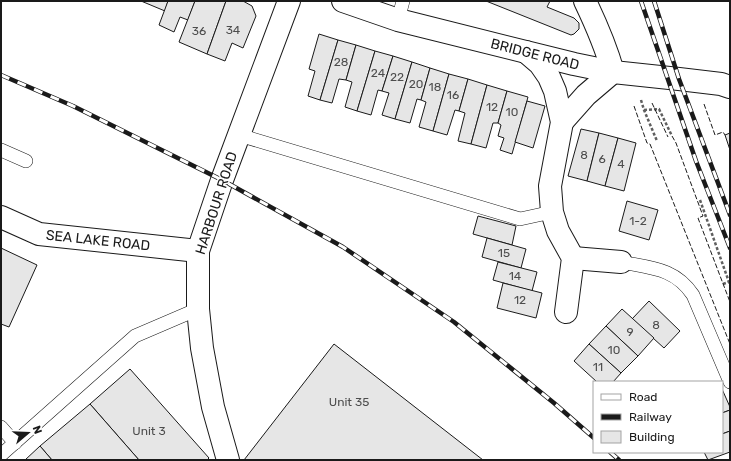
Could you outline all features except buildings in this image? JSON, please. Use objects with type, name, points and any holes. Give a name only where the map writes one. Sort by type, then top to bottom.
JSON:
[{"type":"main road","name":"HARBOUR ROAD","points":[[228,460],[213,407],[202,348],[198,308],[198,251],[222,180],[289,1]]},
{"type":"main road","name":"BRIDGE ROAD","points":[[343,1],[400,10],[526,52],[613,72],[721,84],[730,87]]},
{"type":"main road","points":[[562,122],[586,95],[613,72],[608,55],[589,10]]},
{"type":"main road","points":[[526,52],[540,64],[548,77],[558,102],[562,122],[550,186],[552,212],[558,231],[573,258],[566,312]]},
{"type":"main road","name":"SEA LAKE ROAD","points":[[1,217],[39,234],[198,251]]},
{"type":"main road","points":[[573,258],[621,262]]},
{"type":"lane","points":[[239,135],[520,218],[552,212]]},
{"type":"lane","points":[[1,150],[26,161]]},
{"type":"lane","points":[[621,262],[667,273],[679,279],[688,286],[730,382]]},
{"type":"lane","points":[[1,455],[135,336],[198,308]]},
{"type":"lane","points":[[1,427],[15,443]]},
{"type":"path","points":[[657,141],[644,110],[659,108],[672,136]]},
{"type":"path","points":[[700,200],[729,283],[723,284]]},
{"type":"railway","points":[[641,1],[696,161],[730,248]]},
{"type":"railway","points":[[654,1],[679,79],[730,215]]},
{"type":"railway","points":[[1,75],[73,106],[222,180],[343,247],[454,322],[554,403],[593,437]]},
{"type":"railway","points":[[611,453],[619,460]]},
{"type":"fence","points":[[652,103],[668,137]]},
{"type":"fence","points":[[704,104],[715,135],[723,132],[725,135]]},
{"type":"fence","points":[[634,106],[647,143],[650,144],[730,344]]},
{"type":"fence","points":[[672,136],[676,143],[703,216],[698,218],[730,302]]}]
